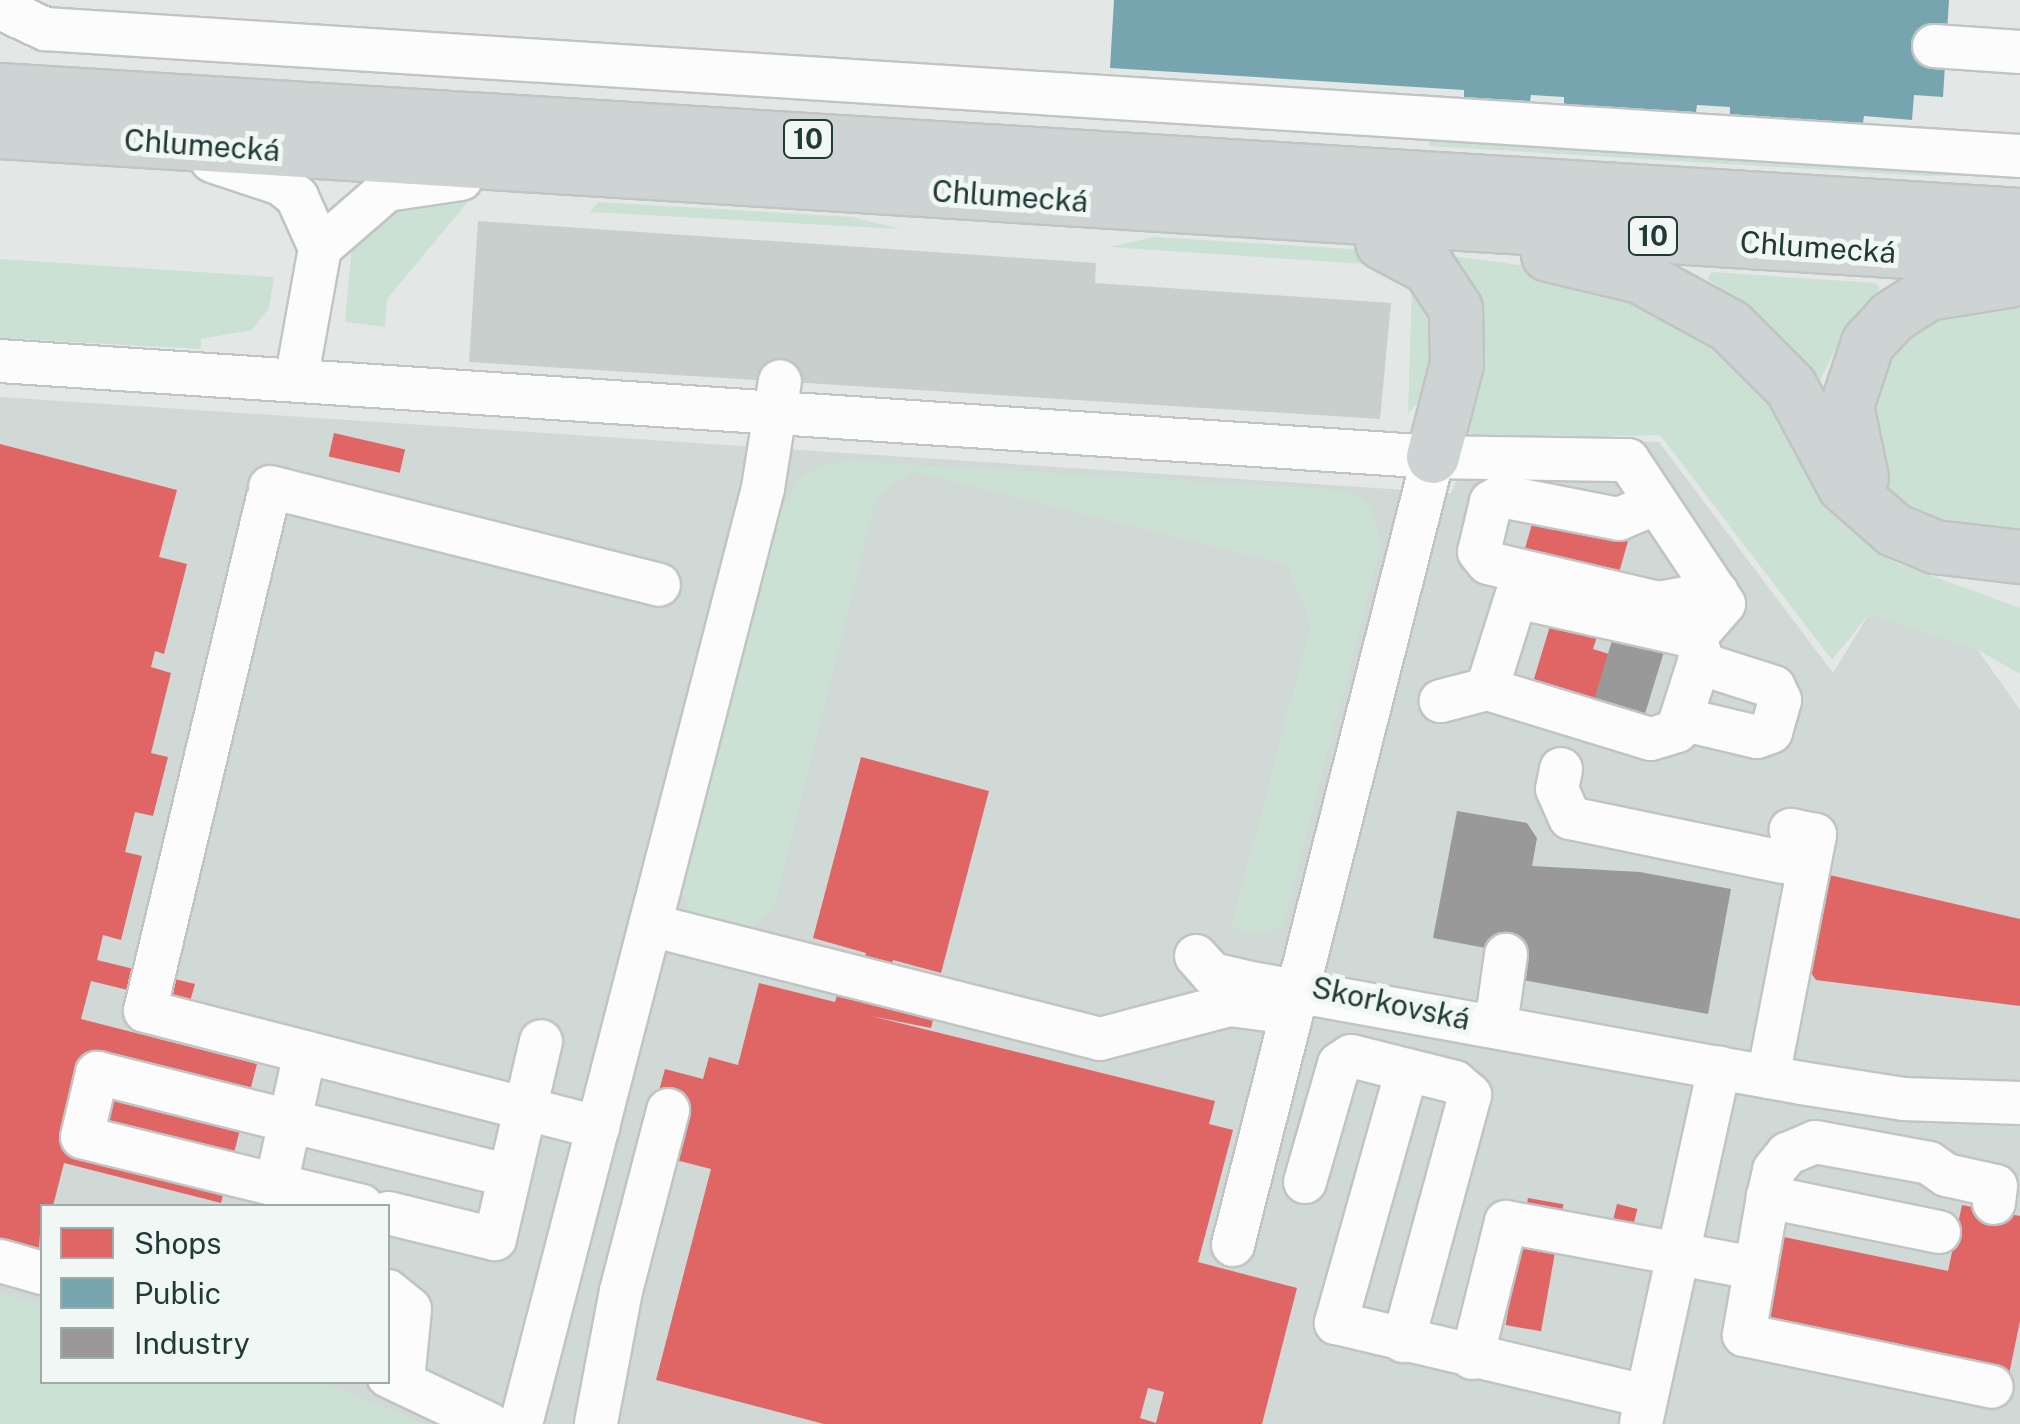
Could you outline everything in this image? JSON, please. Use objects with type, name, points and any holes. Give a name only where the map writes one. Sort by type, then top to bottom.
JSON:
[{"type":"main road","name":"Chlumecká","points":[[0,90],[2020,215]]},
{"type":"main road","name":"Chlumecká","points":[[0,132],[2020,260]]},
{"type":"main road","name":"10","points":[[1806,201],[2020,186]]},
{"type":"main road","points":[[1287,213],[1382,244],[1429,268],[1456,310],[1456,364],[1433,457]]},
{"type":"main road","points":[[1382,244],[1570,258],[1640,277],[1702,307],[1773,365],[1808,413],[1844,486],[1878,516],[1910,538],[2002,557]]},
{"type":"main road","points":[[1878,516],[1847,424],[1848,390],[1868,343],[1892,317],[1928,294],[2020,280]]},
{"type":"street","points":[[0,8],[45,29],[1002,86],[2020,156]]},
{"type":"street","points":[[1934,46],[2020,52]]},
{"type":"street","points":[[130,140],[266,175],[297,198],[320,248]]},
{"type":"street","points":[[296,381],[320,248],[363,205],[403,184],[604,170]]},
{"type":"street","points":[[0,362],[296,381],[778,397],[1433,457],[1628,460],[1724,604],[1697,650],[1678,730],[1651,740],[1487,689],[1442,701]]},
{"type":"street","points":[[521,1424],[766,475],[778,397]]},
{"type":"street","name":"Skorkovská","points":[[1433,457],[1295,1001],[1496,1025],[1904,1099],[2020,1102]]},
{"type":"street","points":[[598,1126],[146,1011],[268,494],[660,585]]},
{"type":"street","points":[[1654,504],[1619,519],[1518,496],[1496,497],[1479,552],[1488,564],[1659,602],[1717,592]]},
{"type":"street","points":[[1487,689],[1516,597],[1697,650],[1774,687],[1780,700],[1772,732],[1756,737],[1681,719]]},
{"type":"street","points":[[1562,770],[1557,789],[1570,818],[1786,846],[1814,835],[1768,1077]]},
{"type":"street","points":[[650,924],[1100,1040],[1230,1005],[1295,1001]]},
{"type":"street","points":[[1496,1025],[1506,955]]},
{"type":"street","points":[[1179,1020],[1196,956],[1202,968],[1295,1001]]},
{"type":"street","points":[[1233,1245],[1295,1001]]},
{"type":"street","points":[[390,1213],[495,1239],[542,1041]]},
{"type":"street","points":[[276,1185],[305,1052]]},
{"type":"street","points":[[1304,1182],[1339,1064],[1351,1056],[1455,1082],[1470,1095],[1402,1341]]},
{"type":"street","points":[[1406,1070],[1336,1324],[1472,1358],[1643,1410],[1719,1067]]},
{"type":"street","points":[[354,1204],[82,1137],[96,1072],[509,1176]]},
{"type":"street","points":[[596,1423],[621,1291],[668,1110]]},
{"type":"street","points":[[1992,1387],[1744,1334],[1774,1170],[1787,1154],[1815,1142],[1929,1163],[1946,1175],[1996,1186],[1994,1203]]},
{"type":"street","points":[[1768,1198],[1940,1232]]},
{"type":"street","points":[[1472,1358],[1506,1222],[1677,1250],[1754,1268]]},
{"type":"street","points":[[0,1261],[40,1271]]},
{"type":"street","points":[[560,1276],[621,1291]]},
{"type":"street","points":[[390,1293],[410,1310],[395,1379],[489,1424]]},
{"type":"shaded area","points":[[0,397],[1451,493],[1475,439],[1659,442],[1833,673],[1869,614],[1978,650],[2020,710],[2020,1424],[424,1424],[325,1384],[390,1384],[390,1204],[40,1204],[40,1304],[0,1294]]},
{"type":"green space","points":[[1430,127],[2020,175],[1926,176],[1429,146]]},
{"type":"green space","points":[[467,194],[467,203],[387,299],[385,327],[345,322],[352,245],[374,212]]},
{"type":"green space","points":[[598,202],[852,217],[901,229],[590,212]]},
{"type":"green space","points":[[1155,237],[1382,251],[1396,266],[1109,247]]},
{"type":"green space","points":[[1452,256],[1585,274],[1748,355],[1860,537],[1894,562],[2020,608],[2020,674],[1978,650],[1869,614],[1832,660],[1660,435],[1475,439],[1463,423],[1481,360],[1483,315]]},
{"type":"green space","points":[[0,259],[274,277],[269,308],[252,330],[201,339],[201,349],[0,338]]},
{"type":"green space","points":[[1712,272],[1876,283],[1880,288],[1846,328],[1819,382],[1761,317],[1707,279]]},
{"type":"green space","points":[[1412,284],[1430,304],[1434,355],[1418,403],[1408,413]]},
{"type":"green space","points":[[2020,294],[2020,533],[1963,538],[1891,500],[1865,463],[1873,361],[1953,298]]},
{"type":"green space","points":[[847,461],[1347,490],[1368,504],[1382,542],[1282,927],[1258,934],[1231,928],[1311,624],[1287,564],[911,471],[875,500],[774,908],[754,926],[730,927],[699,919],[688,908],[680,885],[774,523],[801,478],[821,465]]},
{"type":"green space","points":[[0,1293],[40,1303],[40,1384],[325,1384],[424,1424],[0,1424]]},
{"type":"building: Shops","points":[[334,433],[405,449],[400,473],[329,456]]},
{"type":"building: Shops","points":[[0,444],[177,490],[159,557],[187,564],[164,654],[155,651],[151,667],[171,673],[151,753],[168,757],[153,816],[135,812],[125,852],[142,856],[121,940],[103,935],[97,960],[195,984],[189,1005],[91,981],[81,1019],[257,1064],[221,1203],[64,1163],[54,1204],[40,1204],[38,1262],[0,1252]]},
{"type":"building: Shops","points":[[1536,510],[1629,537],[1614,589],[1521,562]]},
{"type":"building: Shops","points":[[1553,616],[1599,630],[1593,649],[1609,654],[1594,706],[1523,715]]},
{"type":"building: Shops","points":[[861,757],[989,791],[941,973],[893,960],[881,1006],[933,1020],[931,1028],[871,1016],[1215,1101],[1209,1124],[1233,1130],[1198,1262],[1297,1288],[1262,1424],[824,1424],[656,1380],[711,1169],[664,1157],[657,1098],[665,1069],[703,1079],[709,1057],[738,1065],[759,983],[835,1002],[837,995],[854,1000],[866,953],[813,938]],"holes":[[[1148,1388],[1164,1392],[1156,1423],[1140,1418]]]},
{"type":"building: Shops","points":[[1821,873],[2020,919],[2020,1006],[1816,980],[1809,970]]},
{"type":"building: Shops","points":[[1528,1198],[1563,1204],[1541,1331],[1506,1325]]},
{"type":"building: Shops","points":[[1617,1204],[1637,1209],[1624,1264],[1603,1259]]},
{"type":"building: Shops","points":[[1962,1205],[2020,1216],[2020,1321],[2008,1379],[1760,1329],[1779,1236],[1948,1271]]},
{"type":"building: Public","points":[[1114,0],[1949,0],[1943,97],[1914,95],[1912,120],[1864,116],[1863,123],[1730,114],[1730,107],[1697,105],[1696,112],[1564,104],[1564,97],[1531,95],[1530,101],[1464,97],[1464,90],[1110,68]]},
{"type":"building: Industry","points":[[1614,634],[1665,649],[1641,728],[1590,712]]},
{"type":"building: Industry","points":[[1457,811],[1527,823],[1537,838],[1532,866],[1640,872],[1731,889],[1708,1014],[1512,978],[1517,954],[1433,938]]},
{"type":"building: Other","points":[[478,221],[1096,263],[1095,283],[1391,303],[1380,419],[469,362]]}]
